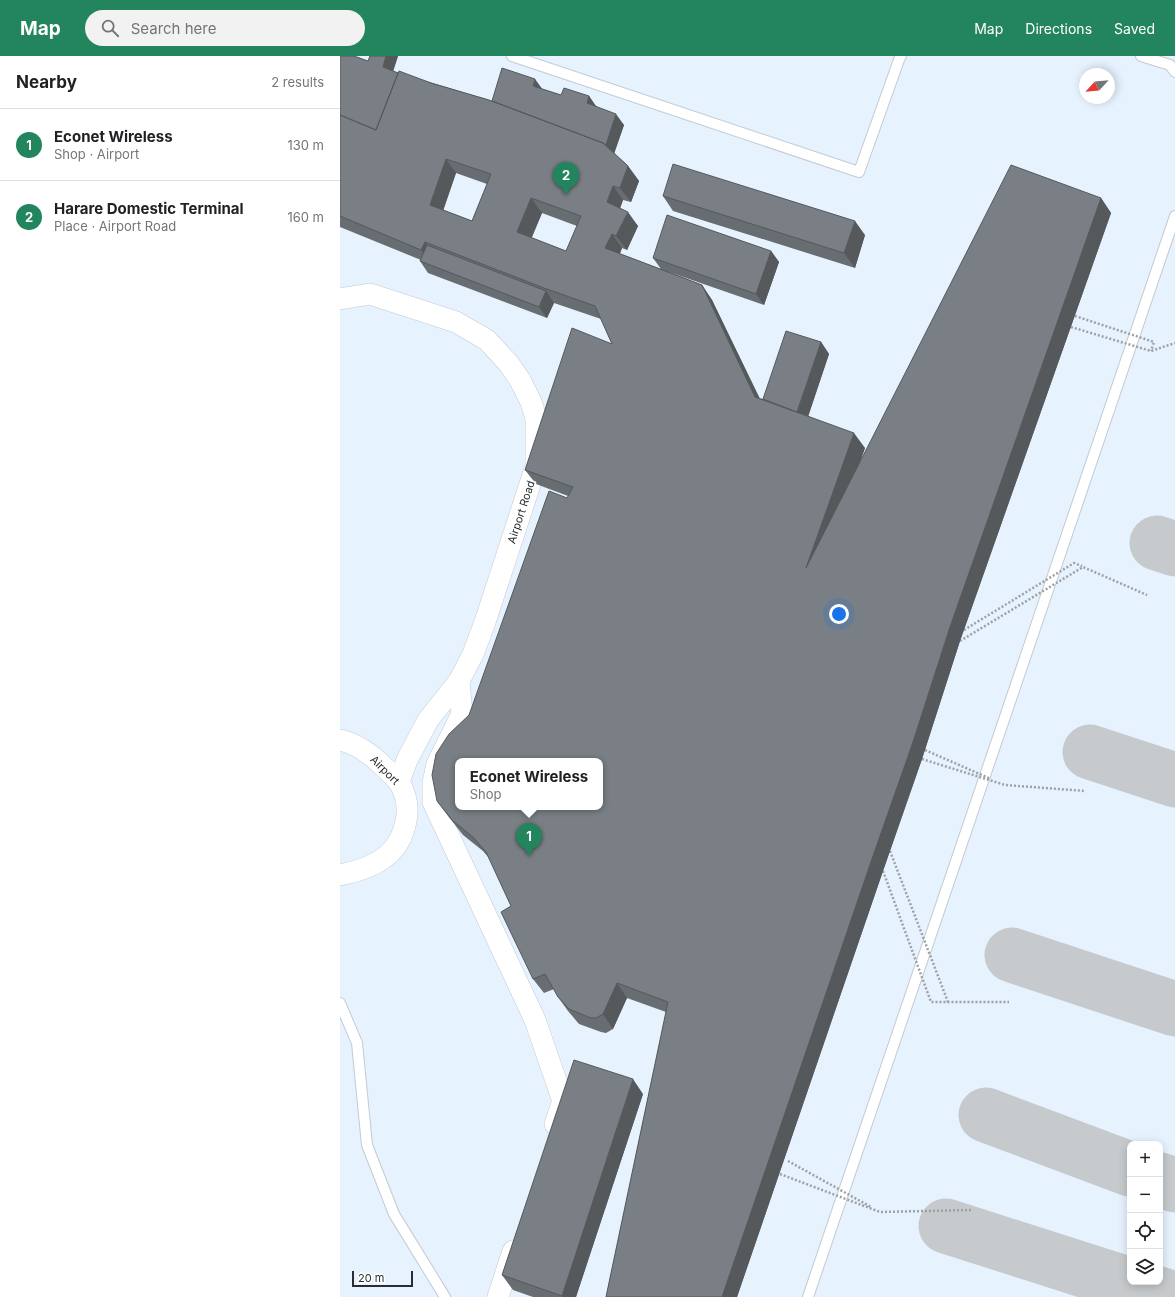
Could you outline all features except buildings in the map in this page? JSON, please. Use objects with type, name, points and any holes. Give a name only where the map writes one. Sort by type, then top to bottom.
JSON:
[{"type":"street","name":"Airport Road","points":[[340,299],[370,294],[456,322],[487,340],[509,364],[520,380],[536,418],[536,466],[486,622],[473,654],[459,682],[428,720],[407,760],[399,782]]},
{"type":"street","points":[[459,682],[462,714],[437,764],[433,783],[433,802],[535,1020],[563,1101],[550,1139]]},
{"type":"street","name":"Airport","points":[[340,740],[363,750],[380,763],[399,782],[406,798],[407,814],[405,827],[399,844],[389,855],[380,861],[357,871],[340,875]]},
{"type":"street","points":[[498,1297],[518,1237]]},
{"type":"lane","points":[[512,56],[859,172],[901,56]]},
{"type":"lane","points":[[1141,56],[1170,65],[1175,72]]},
{"type":"lane","points":[[808,1297],[1175,216]]},
{"type":"lane","points":[[340,1003],[357,1043],[367,1144],[394,1214],[445,1297]]},
{"type":"path","points":[[1075,316],[1154,342],[1151,351]]},
{"type":"path","points":[[1071,327],[1151,351],[1175,343]]},
{"type":"path","points":[[964,630],[1074,563],[1147,595]]},
{"type":"path","points":[[960,641],[1083,567]]},
{"type":"path","points":[[925,750],[1004,785]]},
{"type":"path","points":[[922,759],[1004,785],[1085,791]]},
{"type":"path","points":[[890,851],[948,1002]]},
{"type":"path","points":[[883,871],[931,1002],[1009,1002]]},
{"type":"path","points":[[788,1161],[880,1212]]},
{"type":"path","points":[[780,1174],[880,1212],[972,1210]]},
{"type":"shaded area","points":[[340,56],[1175,56],[1175,1297],[340,1297]]},
{"type":"taxiway","points":[[1157,543],[1175,549]]},
{"type":"taxiway","points":[[1090,752],[1175,780]]},
{"type":"taxiway","points":[[1012,955],[1175,1009]]},
{"type":"taxiway","points":[[986,1115],[1127,1168]]},
{"type":"taxiway","points":[[1163,1181],[1175,1185]]},
{"type":"taxiway","points":[[946,1226],[1168,1297]]},
{"type":"place","name":"Harare Domestic Terminal","points":[[566,195]]},
{"type":"place","name":"Econet Wireless","points":[[529,856]]}]
